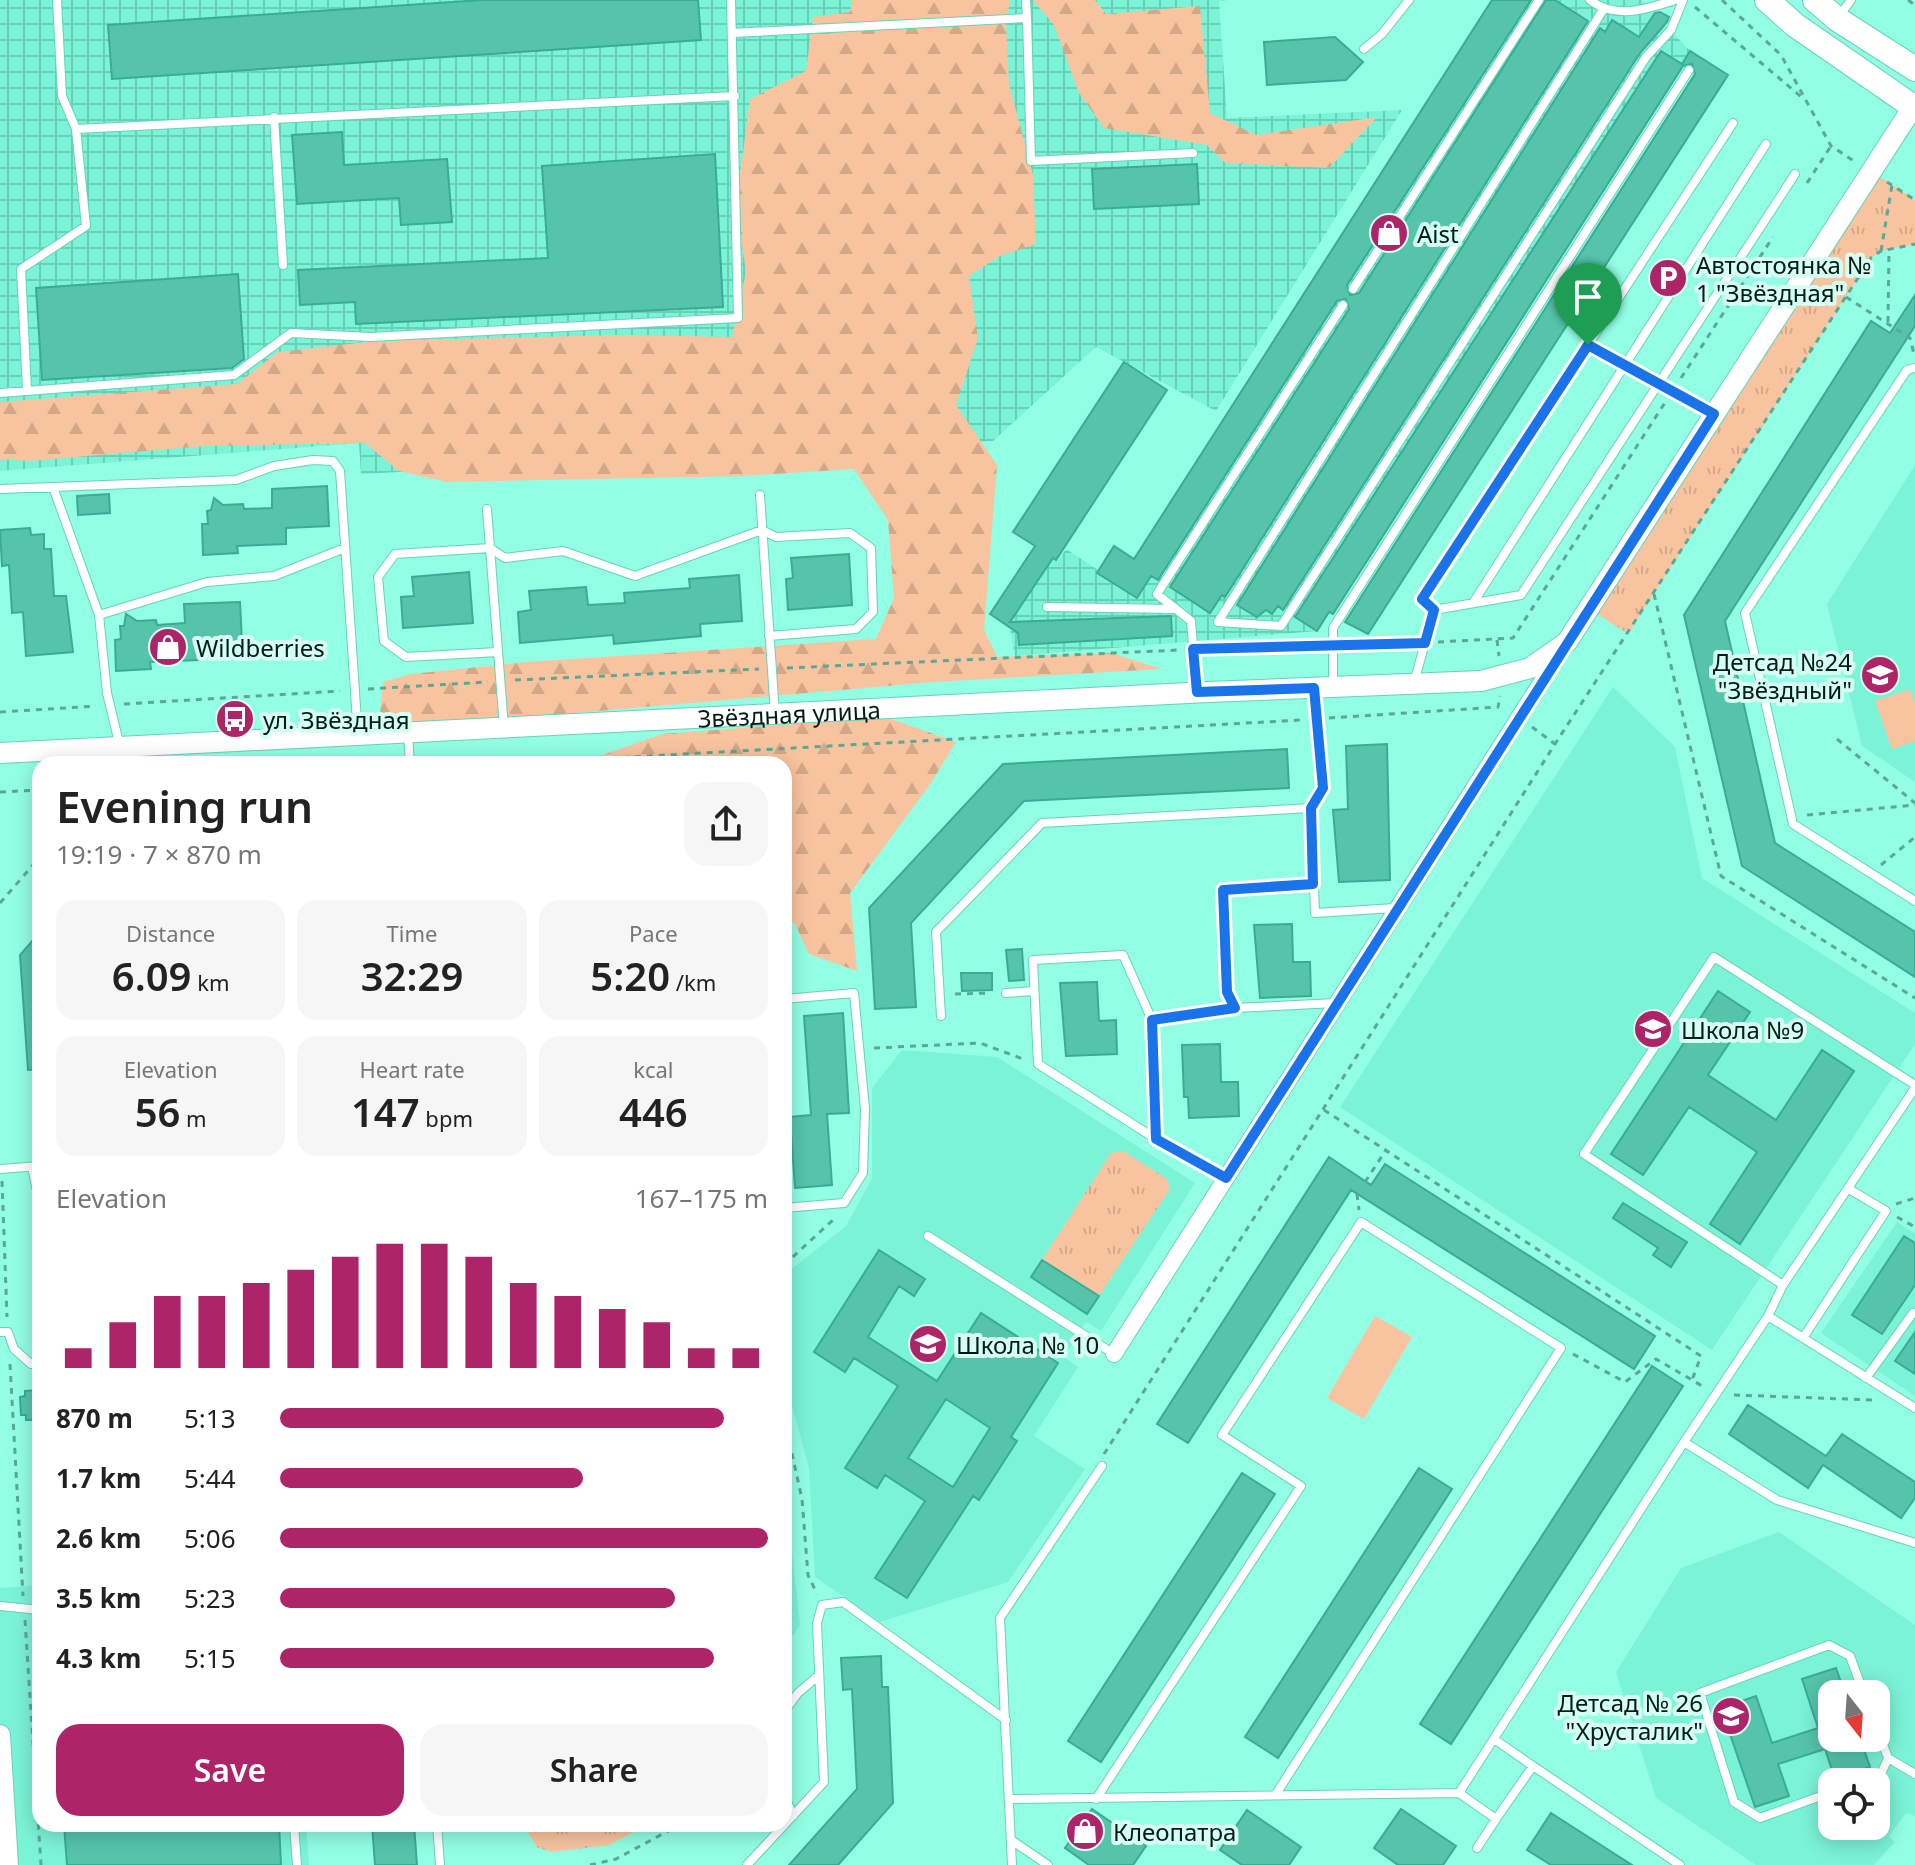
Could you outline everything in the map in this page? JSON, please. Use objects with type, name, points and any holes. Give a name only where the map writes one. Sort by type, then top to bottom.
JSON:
[{"type":"main road","points":[[1767,0],[1795,25],[1914,106]]},
{"type":"main road","points":[[1815,0],[1844,9],[1915,69]]},
{"type":"street","name":"Звёздная улица","points":[[1114,1354],[1395,908],[1914,106]]},
{"type":"street","name":"Звёздная улица","points":[[0,753],[1197,692],[1481,681],[1530,668],[1567,642]]},
{"type":"street","points":[[0,1735],[8,1865]]},
{"type":"lane","points":[[27,390],[21,269],[86,226],[76,129],[62,96],[57,0]]},
{"type":"lane","points":[[0,393],[234,375],[291,333],[370,337],[738,318],[731,0]]},
{"type":"lane","points":[[1026,0],[1031,161],[1193,153]]},
{"type":"lane","points":[[1364,49],[1382,34],[1409,0]]},
{"type":"lane","points":[[1353,289],[1539,0]]},
{"type":"lane","points":[[1590,0],[1603,10],[1638,11],[1675,0]]},
{"type":"lane","points":[[1603,10],[1218,622],[1281,626],[1646,57],[1671,30],[1685,0]]},
{"type":"lane","points":[[732,33],[1027,18]]},
{"type":"lane","points":[[1395,908],[1315,913],[1311,808],[1323,788],[1317,719],[1333,644],[1333,628],[1689,70]]},
{"type":"lane","points":[[76,129],[735,96]]},
{"type":"lane","points":[[274,117],[283,265]]},
{"type":"lane","points":[[1434,610],[1422,599],[1733,123]]},
{"type":"lane","points":[[1473,603],[1766,144]]},
{"type":"lane","points":[[1434,610],[1521,595],[1795,174]]},
{"type":"lane","points":[[1197,692],[1191,621],[1157,594],[1343,305]]},
{"type":"lane","points":[[1588,345],[1624,367],[1674,389],[1714,414]]},
{"type":"lane","points":[[1915,368],[1907,370],[1745,613],[1793,824],[1915,901]]},
{"type":"lane","points":[[0,489],[236,480],[274,466],[313,460],[333,461],[340,471],[358,736]]},
{"type":"lane","points":[[53,487],[99,615],[110,705],[120,748]]},
{"type":"lane","points":[[760,495],[775,715]]},
{"type":"lane","points":[[487,509],[504,729]]},
{"type":"lane","points":[[498,652],[406,657],[384,641],[378,577],[395,554],[490,548],[505,558],[563,551],[635,576],[762,530],[776,537],[850,533],[871,548],[873,612],[856,629],[769,636]]},
{"type":"lane","points":[[99,615],[207,582],[274,576],[345,548]]},
{"type":"lane","points":[[1047,607],[1175,609]]},
{"type":"lane","points":[[1414,684],[1434,610]]},
{"type":"lane","points":[[408,734],[409,756]]},
{"type":"lane","points":[[941,1016],[936,932],[1042,823],[1311,808]]},
{"type":"lane","points":[[1235,1008],[1227,992],[1223,890],[1313,884]]},
{"type":"lane","points":[[1156,1139],[1152,1020],[1123,955],[1033,960],[1038,1064],[1156,1139],[1226,1178]]},
{"type":"lane","points":[[1459,1793],[1768,1316],[1783,1285],[1915,1086],[1714,957],[1584,1154],[1783,1285]]},
{"type":"lane","points":[[1006,993],[1034,991]]},
{"type":"lane","points":[[792,998],[854,993],[862,1051],[865,1109],[863,1173],[844,1203],[792,1207]]},
{"type":"lane","points":[[1152,1020],[1235,1008],[1336,1003]]},
{"type":"lane","points":[[0,1169],[32,1166]]},
{"type":"lane","points":[[1803,1338],[1886,1211],[1849,1189]]},
{"type":"lane","points":[[1096,1799],[1301,1486],[1222,1435],[1361,1222],[1561,1348],[1276,1794]]},
{"type":"lane","points":[[928,1236],[1114,1354]]},
{"type":"lane","points":[[1866,1378],[1914,1313]]},
{"type":"lane","points":[[1768,1316],[1915,1408]]},
{"type":"lane","points":[[4,1332],[14,1349],[32,1364]]},
{"type":"lane","points":[[1684,1442],[1777,1500],[1915,1543]]},
{"type":"lane","points":[[1012,1865],[1000,1618],[1102,1466]]},
{"type":"lane","points":[[793,1816],[824,1782],[817,1623],[822,1605],[843,1602],[1006,1720]]},
{"type":"lane","points":[[0,1606],[32,1610]]},
{"type":"lane","points":[[1818,1797],[1760,1818],[1734,1802],[1700,1693],[1829,1645],[1850,1656],[1859,1680]]},
{"type":"lane","points":[[792,1701],[819,1675]]},
{"type":"lane","points":[[1494,1739],[1680,1865]]},
{"type":"lane","points":[[1886,1752],[1888,1758],[1915,1774]]},
{"type":"lane","points":[[1884,1768],[1888,1758]]},
{"type":"lane","points":[[1477,1848],[1533,1766]]},
{"type":"lane","points":[[1009,1799],[1459,1793],[1496,1819]]},
{"type":"lane","points":[[295,1832],[297,1865]]},
{"type":"lane","points":[[438,1832],[440,1865]]},
{"type":"lane","points":[[747,1865],[778,1832]]},
{"type":"lane","points":[[1011,1840],[1048,1865]]},
{"type":"path","points":[[1685,0],[1808,103],[1781,55],[1722,0]]},
{"type":"path","points":[[1908,0],[1915,5]]},
{"type":"path","points":[[1806,185],[1831,146]]},
{"type":"path","points":[[1881,251],[1892,185]]},
{"type":"path","points":[[0,712],[500,681],[1193,649],[1513,638],[1773,236]]},
{"type":"path","points":[[1102,1466],[1105,1448],[1871,258],[1881,251],[1915,244]]},
{"type":"path","points":[[1888,324],[1889,250]]},
{"type":"path","points":[[1846,297],[1910,338],[1915,360]]},
{"type":"path","points":[[1654,594],[1721,876],[1915,998]]},
{"type":"path","points":[[690,756],[1498,707],[1501,676],[1497,639]]},
{"type":"path","points":[[1837,739],[1915,804]]},
{"type":"path","points":[[0,792],[32,790]]},
{"type":"path","points":[[1791,816],[1915,804]]},
{"type":"path","points":[[1872,874],[1915,837]]},
{"type":"path","points":[[0,903],[32,866]]},
{"type":"path","points":[[939,995],[1006,993]]},
{"type":"path","points":[[862,1051],[922,1044],[980,1043],[1038,1064]]},
{"type":"path","points":[[1323,1109],[1701,1356],[1692,1380]]},
{"type":"path","points":[[1365,1182],[1386,1150]]},
{"type":"path","points":[[0,1169],[4,1332],[32,1729]]},
{"type":"path","points":[[792,1258],[818,1236],[844,1203]]},
{"type":"path","points":[[1886,1211],[1915,1227]]},
{"type":"path","points":[[1561,1348],[1625,1382],[1656,1359],[1716,1394],[1902,1400]]},
{"type":"path","points":[[792,1454],[802,1499],[808,1575],[822,1605]]},
{"type":"path","points":[[39,1832],[41,1865]]},
{"type":"path","points":[[590,1865],[616,1859],[666,1832]]},
{"type":"shaded area","points":[[0,0],[1228,0],[1219,1],[1227,118],[1402,110],[1216,411],[1096,347],[993,441],[361,474],[359,443],[0,471]]},
{"type":"shaded area","points":[[1492,0],[1642,0],[1690,51],[1317,631],[1015,656],[1010,629],[990,614],[1034,547],[1057,562],[1066,549],[1098,570],[1114,546],[1134,559]]},
{"type":"shaded area","name":"Детсад №24 \"Звёздный\"","points":[[1915,465],[1915,782],[1862,746],[1827,604]]},
{"type":"shaded area","name":"Школа №9","points":[[1613,687],[1675,747],[1702,878],[1915,1013],[1915,1044],[1712,1350],[1340,1107]]},
{"type":"shaded area","name":"Школа № 10","points":[[902,1050],[997,1057],[1195,1183],[1101,1331],[1086,1322],[1064,1357],[1078,1367],[1034,1436],[1085,1469],[1008,1582],[880,1622],[815,1577],[809,1468],[792,1405],[792,1269],[846,1226],[872,1179],[872,1088]]},
{"type":"shaded area","points":[[1897,1222],[1915,1234],[1915,1396],[1821,1333]]},
{"type":"shaded area","name":"Детсад № 26 \"Хрусталик\"","points":[[1779,1532],[1915,1625],[1915,1816],[1906,1813],[1890,1835],[1890,1768],[1818,1768],[1818,1840],[1890,1840],[1890,1837],[1895,1842],[1874,1865],[1756,1865],[1656,1798],[1616,1672],[1681,1568]]},
{"type":"shaded area","points":[[792,1552],[800,1625],[792,1636]]},
{"type":"shaded area","points":[[32,1586],[32,1832],[307,1832],[309,1865],[0,1865],[0,1588]]},
{"type":"green space","points":[[852,0],[1010,0],[1006,24],[1009,84],[1033,175],[1036,244],[1000,256],[969,276],[978,338],[956,405],[997,465],[984,630],[997,657],[1111,653],[1162,669],[934,682],[402,728],[380,715],[383,682],[411,674],[527,662],[876,639],[894,598],[888,520],[854,469],[741,476],[447,482],[399,471],[365,443],[204,446],[29,461],[0,459],[0,402],[237,384],[278,352],[376,341],[624,335],[732,337],[746,272],[736,205],[750,99],[806,71],[813,17],[850,12]]},
{"type":"green space","points":[[1033,0],[1095,0],[1106,14],[1200,6],[1210,113],[1256,135],[1377,117],[1329,168],[1225,163],[1207,145],[1104,128],[1079,93],[1054,25]]},
{"type":"green space","points":[[1871,171],[1915,200],[1915,244],[1881,251],[1871,258],[1628,634],[1588,608]]},
{"type":"green space","points":[[1910,689],[1915,703],[1915,741],[1892,749],[1875,701]]},
{"type":"green space","points":[[886,717],[956,742],[931,783],[850,893],[857,971],[809,954],[792,922],[792,756],[600,756],[662,734]]},
{"type":"green space","points":[[1123,1151],[1167,1179],[1170,1189],[1099,1296],[1042,1260],[1111,1153]]},
{"type":"green space","points":[[1375,1316],[1412,1337],[1364,1419],[1327,1398]]},
{"type":"green space","points":[[528,1832],[634,1832],[609,1845],[551,1852],[537,1847]]},
{"type":"building","points":[[482,0],[698,0],[701,40],[112,79],[108,25]]},
{"type":"building","points":[[1492,0],[1531,0],[1347,285],[1350,295],[1359,293],[1546,0],[1555,0],[1588,21],[1225,597],[1222,595],[1210,613],[1170,587],[1349,309],[1346,299],[1337,301],[1158,580],[1151,576],[1137,598],[1097,573],[1114,546],[1134,559]]},
{"type":"building","points":[[1655,13],[1669,17],[1667,22],[1640,53],[1283,610],[1278,606],[1272,614],[1266,610],[1257,617],[1237,605],[1600,28],[1605,32],[1612,20],[1639,37]]},
{"type":"building","points":[[1335,37],[1363,62],[1346,80],[1267,85],[1264,42]]},
{"type":"building","points":[[1661,51],[1682,64],[1690,51],[1728,75],[1368,634],[1345,622],[1695,74],[1692,64],[1683,66],[1333,614],[1329,612],[1317,631],[1295,617]]},
{"type":"building","points":[[342,132],[344,165],[447,159],[452,222],[401,225],[399,198],[297,204],[292,135]]},
{"type":"building","points":[[715,154],[723,307],[356,324],[355,302],[300,305],[298,270],[548,258],[542,166]]},
{"type":"building","points":[[1197,164],[1199,204],[1094,209],[1092,169]]},
{"type":"building","points":[[238,274],[244,359],[232,368],[42,380],[36,288]]},
{"type":"building","points":[[1915,295],[1915,326],[1725,621],[1775,843],[1915,932],[1915,977],[1742,866],[1684,615],[1871,321],[1890,333]]},
{"type":"building","points":[[1124,362],[1167,390],[1056,560],[1053,558],[1010,622],[1171,616],[1172,636],[1019,645],[1018,633],[990,614],[1035,546],[1013,532]]},
{"type":"building","points":[[327,486],[329,526],[286,528],[286,544],[237,546],[238,553],[203,555],[202,524],[208,524],[207,511],[211,510],[214,498],[223,505],[243,504],[244,509],[272,508],[272,489]]},
{"type":"building","points":[[109,494],[110,513],[78,515],[77,496]]},
{"type":"building","points":[[30,528],[31,535],[44,534],[44,549],[51,549],[54,596],[66,596],[73,652],[26,656],[23,612],[12,613],[9,565],[2,566],[0,530]]},
{"type":"building","points":[[849,554],[852,605],[788,610],[786,579],[793,578],[791,558]]},
{"type":"building","points":[[469,572],[473,623],[403,628],[401,597],[414,596],[412,577]]},
{"type":"building","points":[[739,575],[742,621],[700,624],[701,636],[614,644],[613,635],[520,643],[518,612],[531,610],[529,591],[586,587],[588,605],[625,603],[624,593],[690,588],[689,579]]},
{"type":"building","points":[[240,602],[242,642],[199,644],[199,660],[150,662],[151,669],[116,671],[115,640],[121,639],[120,626],[124,626],[126,614],[137,621],[156,620],[157,625],[185,623],[184,604]]},
{"type":"building","points":[[1387,744],[1390,880],[1339,882],[1333,810],[1348,809],[1346,746]]},
{"type":"building","points":[[1287,749],[1289,788],[1024,801],[911,923],[916,1007],[875,1009],[869,908],[1003,764]]},
{"type":"building","points":[[1292,924],[1293,962],[1310,962],[1311,996],[1260,998],[1254,925]]},
{"type":"building","points":[[32,941],[32,1070],[28,1070],[20,955]]},
{"type":"building","points":[[1022,949],[1024,980],[1009,981],[1006,950]]},
{"type":"building","points":[[961,973],[992,973],[992,990],[962,991]]},
{"type":"building","points":[[1097,982],[1099,1021],[1116,1020],[1117,1054],[1066,1056],[1060,983]]},
{"type":"building","points":[[1718,991],[1750,1012],[1708,1075],[1776,1120],[1822,1050],[1854,1071],[1740,1244],[1710,1224],[1757,1152],[1689,1107],[1643,1175],[1611,1154]]},
{"type":"building","points":[[843,1013],[849,1113],[827,1114],[832,1185],[795,1188],[792,1117],[811,1115],[804,1016]]},
{"type":"building","points":[[1220,1044],[1221,1082],[1238,1082],[1239,1116],[1189,1118],[1188,1097],[1184,1097],[1182,1045]]},
{"type":"building","points":[[1329,1157],[1371,1185],[1385,1164],[1655,1336],[1634,1369],[1351,1190],[1188,1443],[1157,1424]]},
{"type":"building","points":[[1623,1203],[1687,1242],[1671,1267],[1653,1255],[1658,1248],[1613,1218]]},
{"type":"building","points":[[1904,1236],[1915,1243],[1915,1285],[1882,1334],[1852,1315]]},
{"type":"building","points":[[879,1250],[925,1279],[914,1296],[899,1286],[868,1337],[937,1381],[981,1313],[1058,1363],[1011,1437],[1017,1441],[979,1500],[973,1496],[907,1598],[875,1578],[925,1501],[885,1475],[877,1488],[845,1468],[898,1386],[854,1358],[845,1372],[814,1352]],"holes":[[[946,1399],[990,1428],[953,1487],[908,1458]]]},
{"type":"building","points":[[1042,1260],[1099,1296],[1087,1314],[1031,1277]]},
{"type":"building","points":[[1915,1332],[1915,1374],[1895,1361]]},
{"type":"building","points":[[1652,1366],[1683,1386],[1451,1744],[1420,1724]]},
{"type":"building","points":[[25,1391],[32,1391],[32,1420],[26,1420],[26,1415],[21,1415],[20,1397],[25,1396]]},
{"type":"building","points":[[1748,1405],[1826,1456],[1842,1434],[1915,1482],[1915,1498],[1901,1518],[1823,1465],[1808,1488],[1729,1434]]},
{"type":"building","points":[[1419,1468],[1452,1489],[1278,1758],[1245,1737]]},
{"type":"building","points":[[1242,1473],[1275,1494],[1101,1762],[1068,1741]]},
{"type":"building","points":[[881,1656],[882,1687],[888,1687],[893,1803],[838,1865],[789,1865],[857,1789],[852,1689],[843,1690],[841,1658]]},
{"type":"building","points":[[1836,1668],[1840,1680],[1818,1680],[1818,1728],[1802,1679]]},
{"type":"building","points":[[1756,1696],[1772,1743],[1818,1728],[1818,1751],[1778,1764],[1789,1796],[1755,1807],[1721,1708]]},
{"type":"building","points":[[1826,1752],[1865,1752],[1870,1767],[1867,1768],[1831,1768]]},
{"type":"building","points":[[1092,1809],[1146,1846],[1133,1865],[1089,1865],[1065,1848]]},
{"type":"building","points":[[1401,1809],[1456,1846],[1443,1865],[1398,1865],[1374,1848]]},
{"type":"building","points":[[1247,1810],[1301,1847],[1289,1865],[1242,1865],[1220,1850]]},
{"type":"building","points":[[1551,1813],[1632,1865],[1551,1865],[1527,1850]]},
{"type":"building","points":[[65,1832],[279,1832],[281,1865],[67,1865]]},
{"type":"building","points":[[373,1832],[415,1832],[417,1865],[375,1865]]},
{"type":"place","name":"Aist","points":[[1389,233]]},
{"type":"place","name":"Автостоянка № 1 \"Звёздная\"","points":[[1668,278]]},
{"type":"place","name":"Wildberries","points":[[168,647]]},
{"type":"place","name":"Детсад №24 \"Звёздный\"","points":[[1880,675]]},
{"type":"place","name":"ул. Звёздная","points":[[235,719]]},
{"type":"place","name":"Школа №9","points":[[1653,1029]]},
{"type":"place","name":"Школа № 10","points":[[928,1344]]},
{"type":"place","name":"Детсад № 26 \"Хрусталик\"","points":[[1731,1716]]},
{"type":"place","name":"Клеопатра","points":[[1085,1831]]},
{"type":"route","points":[[1588,345],[1624,367],[1674,389],[1714,414],[1395,908],[1226,1178],[1156,1139],[1152,1020],[1235,1008],[1227,992],[1223,890],[1313,884],[1311,808],[1323,788],[1314,688],[1197,692],[1193,649],[1425,643],[1434,610],[1422,599],[1588,345]]}]
